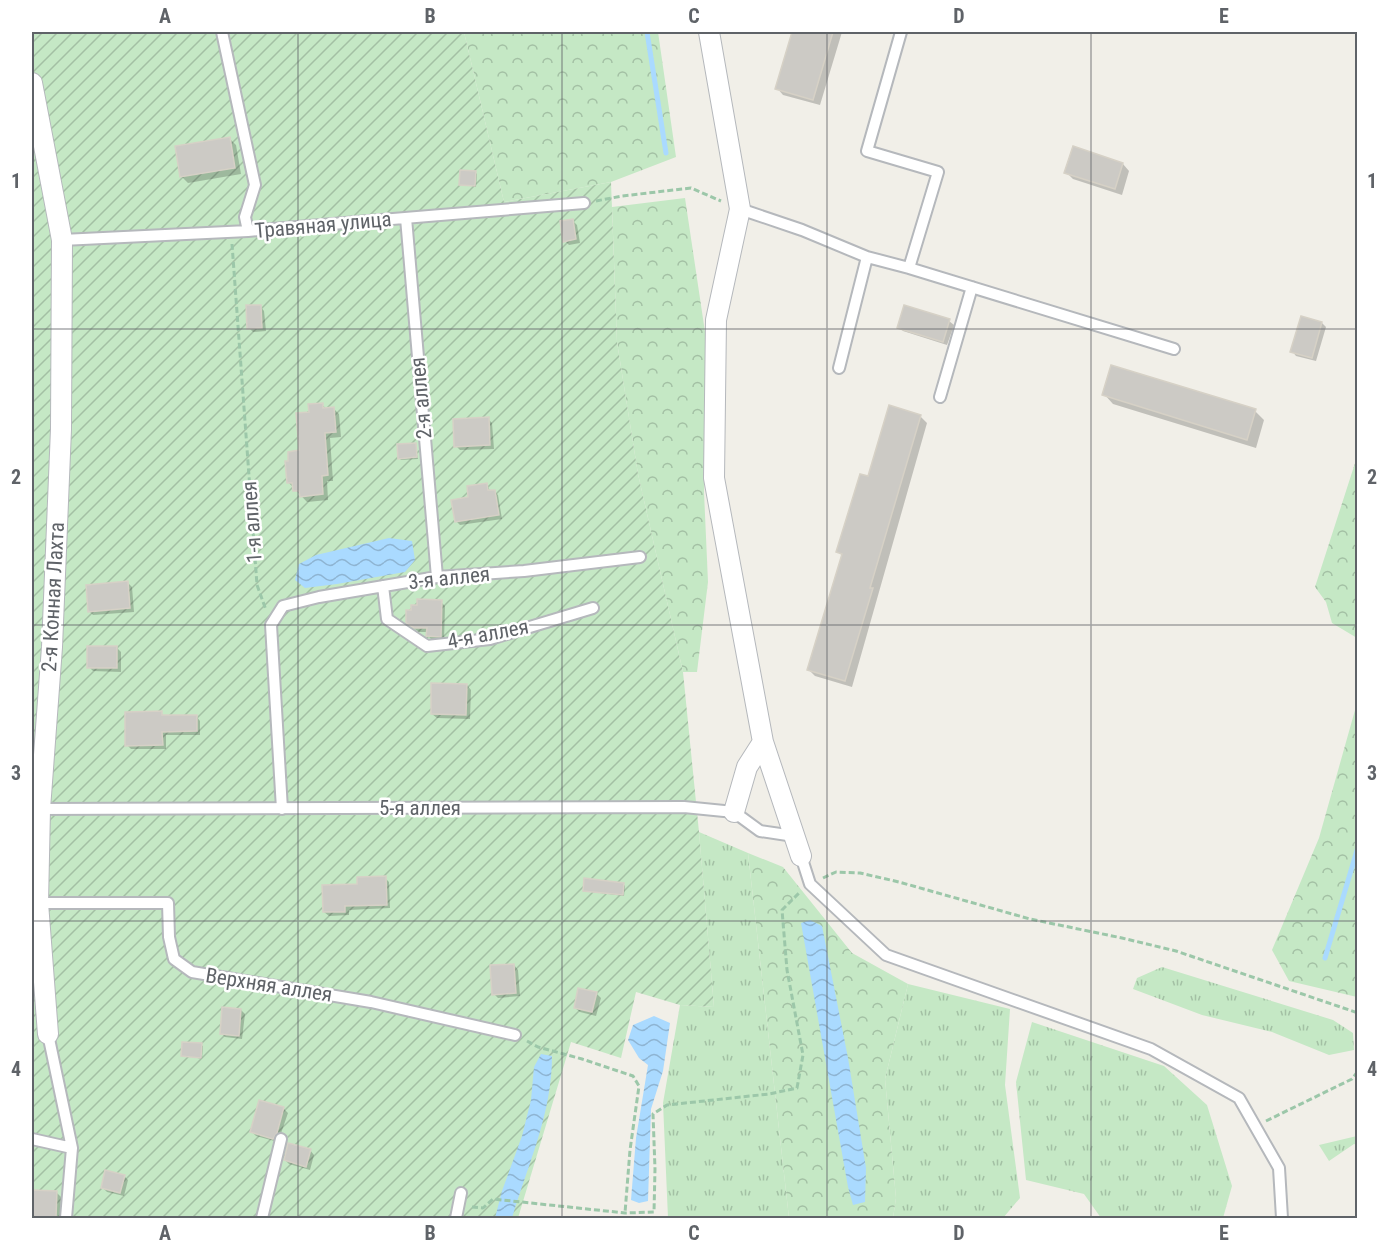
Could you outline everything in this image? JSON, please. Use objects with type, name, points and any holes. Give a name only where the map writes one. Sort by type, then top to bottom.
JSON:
[{"type":"street","points":[[709,32],[740,208],[716,320],[714,478],[763,742],[801,856]]},
{"type":"street","name":"2-я Конная Лахта","points":[[32,83],[62,240],[61,429],[52,647],[36,809],[38,903],[48,1034]]},
{"type":"street","points":[[734,812],[747,766],[763,742]]},
{"type":"lane","points":[[222,32],[255,184],[245,217],[248,231]]},
{"type":"lane","points":[[901,32],[867,151],[938,172],[909,268]]},
{"type":"lane","name":"Травяная улица","points":[[62,240],[248,231],[584,203]]},
{"type":"lane","points":[[740,208],[867,257],[1174,349]]},
{"type":"lane","name":"2-я аллея","points":[[406,218],[437,578]]},
{"type":"lane","points":[[839,368],[867,257]]},
{"type":"lane","points":[[940,397],[972,287]]},
{"type":"lane","name":"3-я аллея","points":[[271,625],[283,606],[319,597],[437,578],[524,571],[640,557]]},
{"type":"lane","name":"4-я аллея","points":[[383,586],[387,619],[428,646],[490,639],[593,608]]},
{"type":"lane","points":[[271,625],[282,809]]},
{"type":"lane","name":"5-я аллея","points":[[36,809],[684,807],[734,812]]},
{"type":"lane","points":[[734,812],[760,831],[794,836]]},
{"type":"lane","points":[[801,856],[810,884],[886,955],[1151,1049],[1239,1098],[1279,1167],[1282,1218]]},
{"type":"lane","name":"Верхняя аллея","points":[[38,903],[168,903],[169,937],[174,959],[192,972],[370,1002],[515,1035]]},
{"type":"lane","name":"2-я Конная Лахта","points":[[48,1034],[72,1148],[66,1218]]},
{"type":"lane","points":[[32,1139],[72,1148]]},
{"type":"lane","points":[[262,1218],[281,1139]]},
{"type":"lane","points":[[456,1218],[461,1193]]},
{"type":"path","points":[[584,203],[691,188],[740,208]]},
{"type":"path","name":"1-я аллея","points":[[231,232],[257,585],[271,625]]},
{"type":"path","points":[[459,1205],[483,1208],[493,1199],[625,1213],[654,1212],[656,1169],[653,1114],[667,1105],[769,1094],[797,1088],[803,1055],[787,970],[782,910],[810,884],[836,872],[860,873],[1030,919],[1176,951],[1358,1013]]},
{"type":"path","points":[[515,1035],[538,1047],[633,1076],[639,1086],[630,1150],[625,1213]]},
{"type":"path","points":[[1255,1127],[1352,1079],[1358,1071]]},
{"type":"green space","points":[[32,32],[464,32],[504,202],[611,182],[617,342],[638,474],[683,672],[714,1007],[680,1005],[636,992],[621,1058],[571,1042],[518,1218],[32,1218]]},
{"type":"green space","points":[[464,32],[658,32],[676,157],[611,182],[504,202]]},
{"type":"green space","points":[[685,198],[708,352],[704,492],[708,582],[697,672],[683,672],[638,474],[617,342],[612,207]]},
{"type":"green space","points":[[1357,457],[1357,638],[1332,623],[1326,602],[1315,587]]},
{"type":"green space","points":[[1357,703],[1357,997],[1289,981],[1272,950],[1319,838]]},
{"type":"green space","points":[[699,832],[748,853],[789,1218],[668,1218],[663,1103],[680,1005],[714,1007]]},
{"type":"green space","points":[[748,853],[783,867],[852,953],[908,984],[885,1079],[896,1198],[893,1218],[789,1218]]},
{"type":"green space","points":[[1162,967],[1333,1020],[1353,1033],[1354,1050],[1329,1055],[1272,1032],[1202,1015],[1133,989],[1137,978]]},
{"type":"green space","points":[[908,984],[1010,1009],[1005,1085],[1020,1198],[1003,1218],[893,1218],[896,1198],[885,1079]]},
{"type":"green space","points":[[1032,1022],[1164,1066],[1207,1105],[1232,1186],[1223,1218],[1101,1218],[1084,1194],[1026,1180],[1016,1082]]},
{"type":"green space","points":[[1357,1136],[1357,1145],[1354,1144],[1329,1161],[1319,1145]]},
{"type":"water","points":[[389,538],[412,541],[415,560],[405,572],[305,588],[295,580],[299,564],[316,555]]},
{"type":"water","points":[[810,920],[822,926],[848,1058],[866,1168],[865,1202],[853,1205],[801,923]]},
{"type":"water","points":[[654,1016],[670,1023],[663,1071],[651,1109],[648,1201],[639,1203],[631,1200],[636,1138],[648,1065],[639,1058],[628,1040],[633,1025]]},
{"type":"water","points":[[541,1054],[552,1056],[544,1119],[512,1218],[495,1218],[522,1136],[531,1100],[534,1067]]},
{"type":"building","points":[[792,32],[833,32],[813,100],[775,89]]},
{"type":"building","points":[[230,137],[235,168],[180,177],[175,146]]},
{"type":"building","points":[[1073,146],[1123,163],[1115,189],[1064,173]]},
{"type":"building","points":[[460,170],[476,171],[475,186],[459,185]]},
{"type":"building","points":[[573,219],[576,239],[563,242],[560,221]]},
{"type":"building","points":[[246,305],[261,305],[262,328],[247,329]]},
{"type":"building","points":[[904,305],[950,319],[943,342],[897,328]]},
{"type":"building","points":[[1301,316],[1322,322],[1312,358],[1290,352]]},
{"type":"building","points":[[1111,365],[1256,409],[1247,440],[1102,395]]},
{"type":"building","points":[[323,403],[323,408],[334,407],[336,432],[325,433],[328,475],[322,476],[323,494],[300,497],[299,491],[293,491],[292,483],[287,483],[285,461],[288,461],[288,452],[299,450],[296,413],[309,412],[308,404]]},
{"type":"building","points":[[889,405],[921,415],[845,681],[807,670],[842,554],[836,552],[860,474],[868,476]]},
{"type":"building","points":[[489,417],[490,445],[454,447],[453,419]]},
{"type":"building","points":[[416,443],[417,457],[398,459],[397,444]]},
{"type":"building","points":[[487,483],[488,490],[495,490],[499,515],[455,522],[451,500],[468,497],[467,486]]},
{"type":"building","points":[[128,581],[130,608],[88,612],[86,585]]},
{"type":"building","points":[[417,599],[442,600],[441,637],[426,636],[427,628],[414,628],[406,623],[406,610],[411,610],[411,605],[417,605]]},
{"type":"building","points":[[87,646],[117,646],[117,668],[87,668]]},
{"type":"building","points":[[431,683],[467,684],[466,715],[431,714]]},
{"type":"building","points":[[162,711],[162,715],[197,715],[197,731],[162,732],[163,745],[125,746],[125,712]]},
{"type":"building","points":[[386,876],[387,905],[345,906],[345,912],[323,912],[322,885],[357,884],[357,877]]},
{"type":"building","points":[[584,878],[624,883],[623,895],[583,891]]},
{"type":"building","points":[[514,964],[516,993],[492,995],[490,965]]},
{"type":"building","points":[[578,988],[597,992],[592,1012],[574,1008]]},
{"type":"building","points":[[222,1007],[241,1009],[239,1036],[220,1034]]},
{"type":"building","points":[[182,1042],[202,1043],[201,1058],[181,1056]]},
{"type":"building","points":[[259,1100],[284,1107],[277,1133],[273,1139],[250,1132]]},
{"type":"building","points":[[288,1143],[311,1149],[306,1167],[284,1160]]},
{"type":"building","points":[[105,1170],[125,1175],[120,1193],[101,1188]]},
{"type":"building","points":[[32,1190],[57,1191],[56,1218],[32,1218]]},
{"type":"waterway","points":[[647,32],[666,153]]},
{"type":"waterway","points":[[1325,958],[1358,847]]}]
